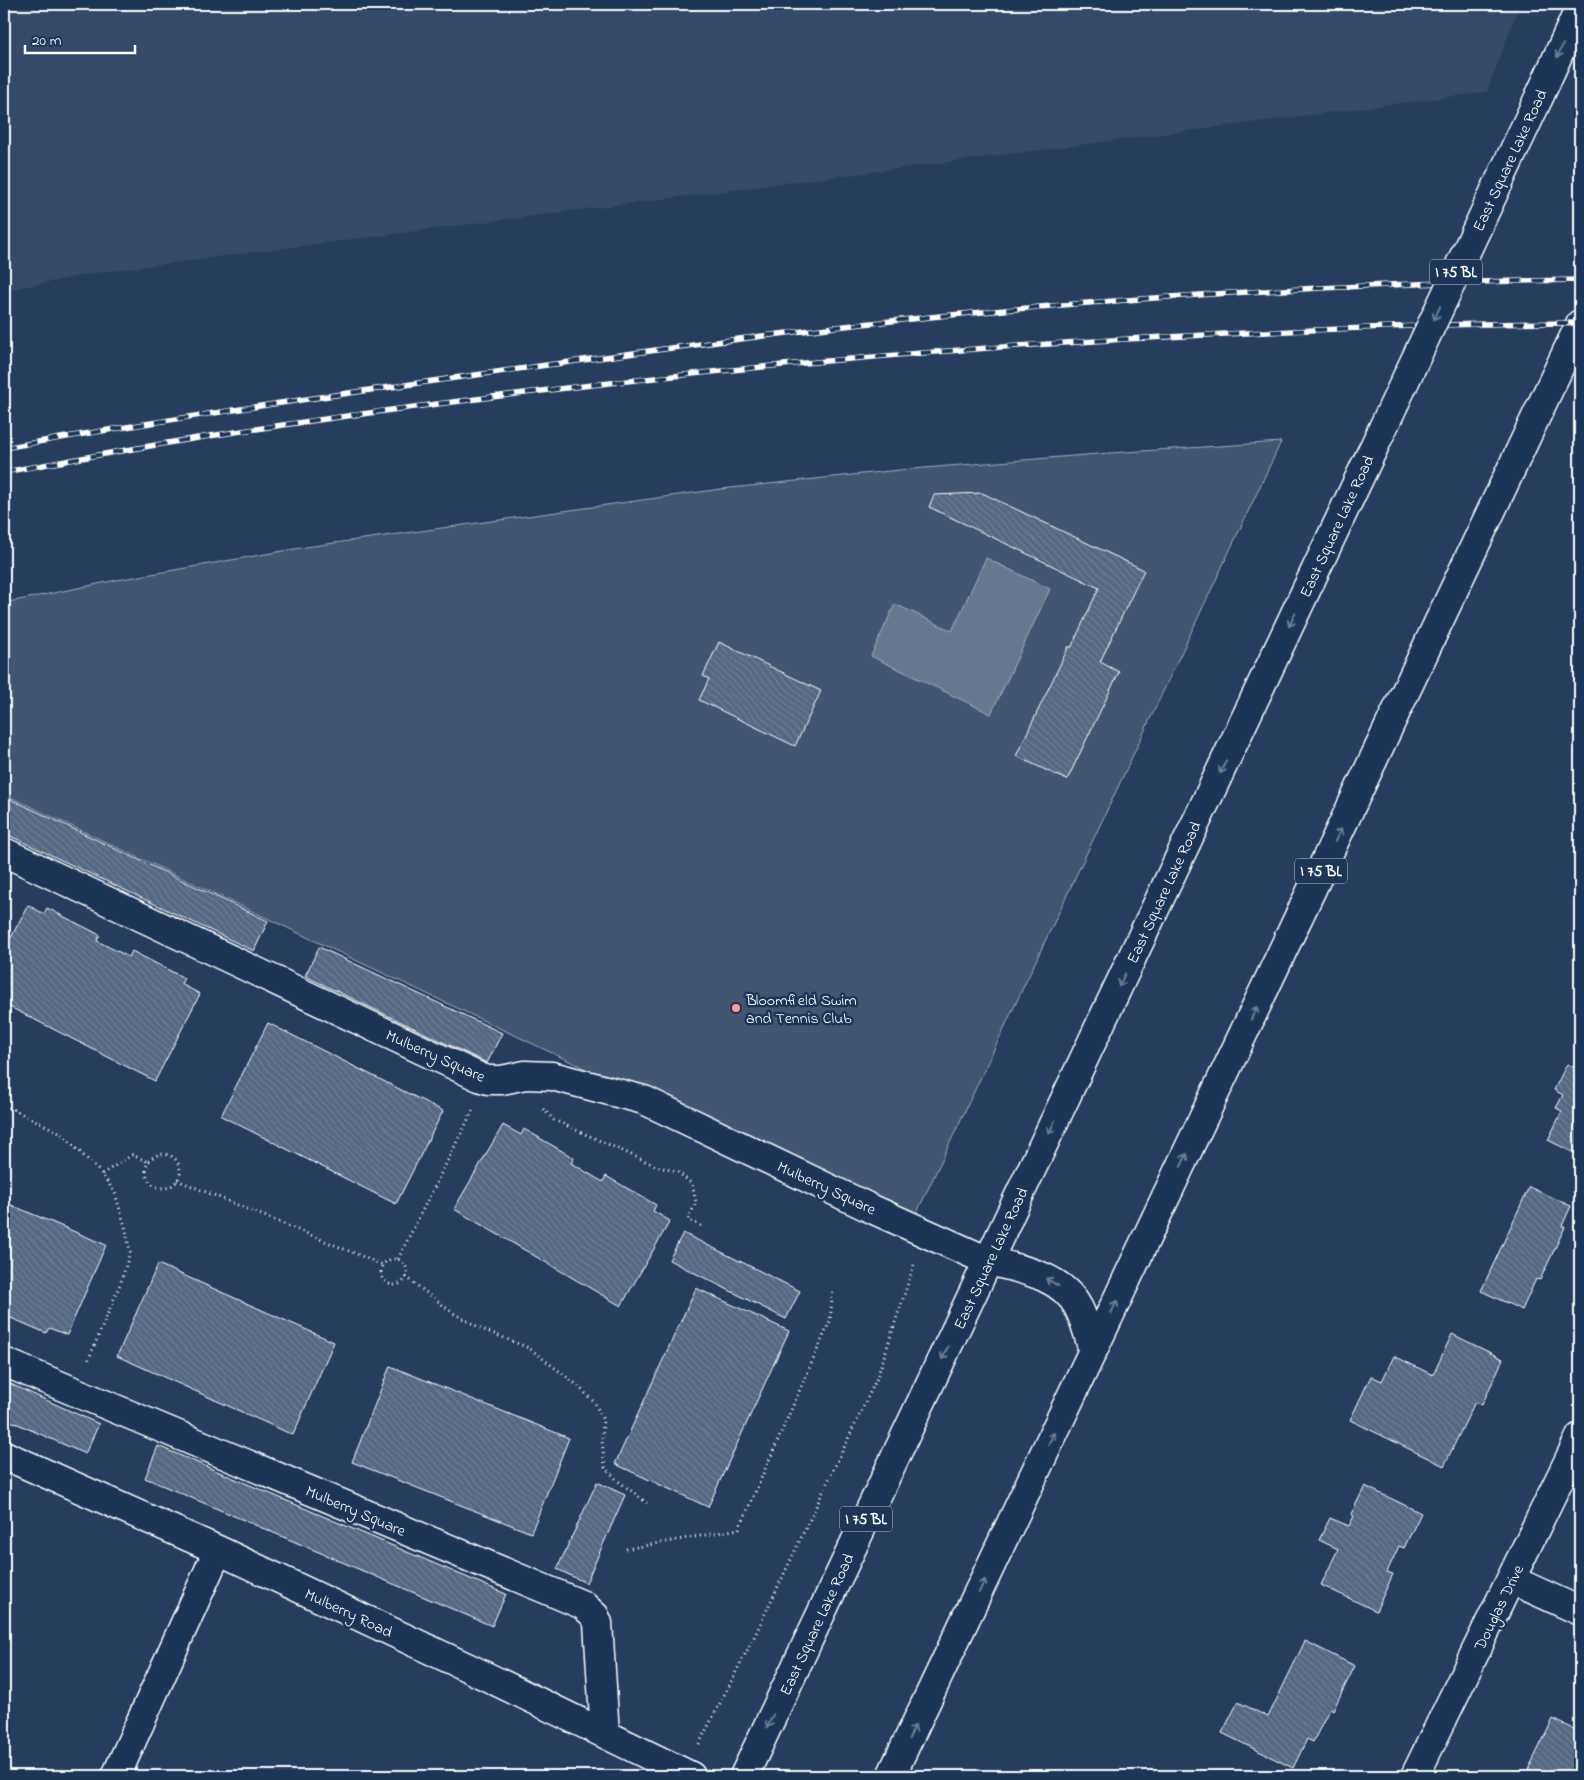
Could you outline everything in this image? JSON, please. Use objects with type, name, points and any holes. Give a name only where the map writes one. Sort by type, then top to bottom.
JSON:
[{"type":"main road","name":"East Square Lake Road","points":[[744,1776],[1373,449],[1580,6]]},
{"type":"main road","name":"I 75 BL","points":[[891,1776],[1580,324]]},
{"type":"main road","name":"Mulberry Square","points":[[4,852],[479,1077],[488,1080],[502,1080],[525,1075],[552,1076],[644,1100],[872,1209],[988,1261],[1044,1277],[1062,1288],[1078,1307],[1093,1351]]},
{"type":"main road","name":"Mulberry Square","points":[[4,1362],[583,1605],[595,1616],[598,1623],[605,1734]]},
{"type":"main road","name":"Douglas Drive","points":[[1415,1776],[1580,1437]]},
{"type":"main road","name":"Mulberry Road","points":[[4,1455],[218,1550],[473,1670],[691,1776]]},
{"type":"main road","points":[[116,1776],[218,1550]]},
{"type":"main road","points":[[1512,1580],[1580,1611]]},
{"type":"path","points":[[398,1259],[488,1080]]},
{"type":"path","points":[[538,1105],[554,1120],[656,1166],[678,1172],[692,1184],[696,1202],[688,1220],[704,1227]]},
{"type":"path","points":[[4,1106],[61,1133],[102,1174],[115,1193],[126,1230],[130,1252],[121,1282],[75,1392]]},
{"type":"path","points":[[163,1154],[174,1158],[179,1169],[177,1180],[174,1184],[164,1188],[154,1185],[147,1177],[146,1166],[148,1162],[157,1155],[163,1154]]},
{"type":"path","points":[[102,1174],[132,1155],[148,1162]]},
{"type":"path","points":[[177,1180],[383,1265]]},
{"type":"path","points":[[406,1277],[400,1283],[388,1283],[382,1277],[383,1265],[389,1260],[398,1259],[405,1265],[406,1277],[453,1313],[482,1329],[529,1348],[576,1384],[595,1403],[603,1420],[602,1441],[605,1467],[617,1480],[647,1503]]},
{"type":"path","points":[[703,1735],[754,1637],[877,1378],[909,1277]]},
{"type":"path","points":[[626,1549],[739,1529],[830,1321],[833,1289]]},
{"type":"shaded area","points":[[4,4],[1520,4],[1487,92],[95,273],[4,291]]},
{"type":"shaded area","name":"Bloomfield Swim and Tennis Club","points":[[1281,442],[912,1223],[4,794],[4,603],[117,580],[306,547],[721,489],[899,470],[1110,453]]},
{"type":"shaded area","points":[[986,558],[1050,589],[991,714],[871,656],[895,604],[952,631]]},
{"type":"building","points":[[982,493],[1144,570],[1100,662],[1119,672],[1067,780],[1016,756],[1099,588],[929,507],[934,495]]},
{"type":"building","points":[[719,642],[821,691],[795,746],[699,700],[709,679],[703,676]]},
{"type":"building","points":[[4,796],[268,921],[254,951],[4,833]]},
{"type":"building","points":[[28,905],[44,914],[47,908],[100,935],[97,941],[129,957],[132,951],[184,978],[181,984],[200,994],[155,1081],[4,1004],[4,951]]},
{"type":"building","points":[[319,947],[502,1033],[487,1063],[305,976]]},
{"type":"building","points":[[268,1023],[443,1111],[396,1204],[221,1116]]},
{"type":"building","points":[[1580,1059],[1580,1156],[1548,1140],[1562,1111],[1556,1108],[1563,1095],[1554,1090],[1567,1064],[1576,1068]]},
{"type":"building","points":[[503,1125],[521,1135],[524,1129],[574,1158],[571,1163],[603,1182],[606,1176],[656,1205],[653,1211],[670,1221],[621,1306],[454,1209]]},
{"type":"building","points":[[1529,1187],[1571,1206],[1562,1226],[1565,1227],[1540,1280],[1536,1279],[1522,1310],[1481,1291]]},
{"type":"building","points":[[4,1202],[106,1245],[67,1335],[49,1328],[46,1333],[4,1315]]},
{"type":"building","points":[[683,1233],[800,1291],[786,1319],[669,1260]]},
{"type":"building","points":[[158,1264],[334,1342],[293,1435],[117,1356]]},
{"type":"building","points":[[696,1288],[789,1331],[708,1507],[615,1464]]},
{"type":"building","points":[[1452,1334],[1503,1359],[1482,1405],[1475,1402],[1444,1466],[1350,1420],[1371,1376],[1382,1381],[1394,1356],[1433,1375]]},
{"type":"building","points":[[390,1366],[569,1438],[531,1533],[352,1462]]},
{"type":"building","points":[[4,1381],[99,1424],[85,1454],[4,1418]]},
{"type":"building","points":[[158,1446],[506,1594],[492,1626],[145,1478]]},
{"type":"building","points":[[597,1482],[625,1495],[586,1583],[557,1569]]},
{"type":"building","points":[[1365,1486],[1421,1513],[1404,1548],[1399,1546],[1387,1572],[1393,1574],[1376,1611],[1321,1585],[1338,1549],[1319,1540],[1330,1518],[1349,1526],[1354,1516],[1351,1514]]},
{"type":"building","points":[[1305,1641],[1355,1666],[1333,1710],[1330,1708],[1313,1742],[1307,1739],[1293,1768],[1222,1733],[1238,1702],[1268,1717]]},
{"type":"building","points":[[1553,1719],[1580,1732],[1580,1776],[1525,1776]]},
{"type":"railway","points":[[4,448],[338,394],[706,343],[872,323],[1049,306],[1226,293],[1403,284],[1580,280]]},
{"type":"railway","points":[[4,472],[168,443],[346,416],[593,385],[779,365],[1059,343],[1152,338],[1413,326],[1580,323]]},
{"type":"place","name":"Bloomfield Swim and Tennis Club","points":[[736,1008]]}]
